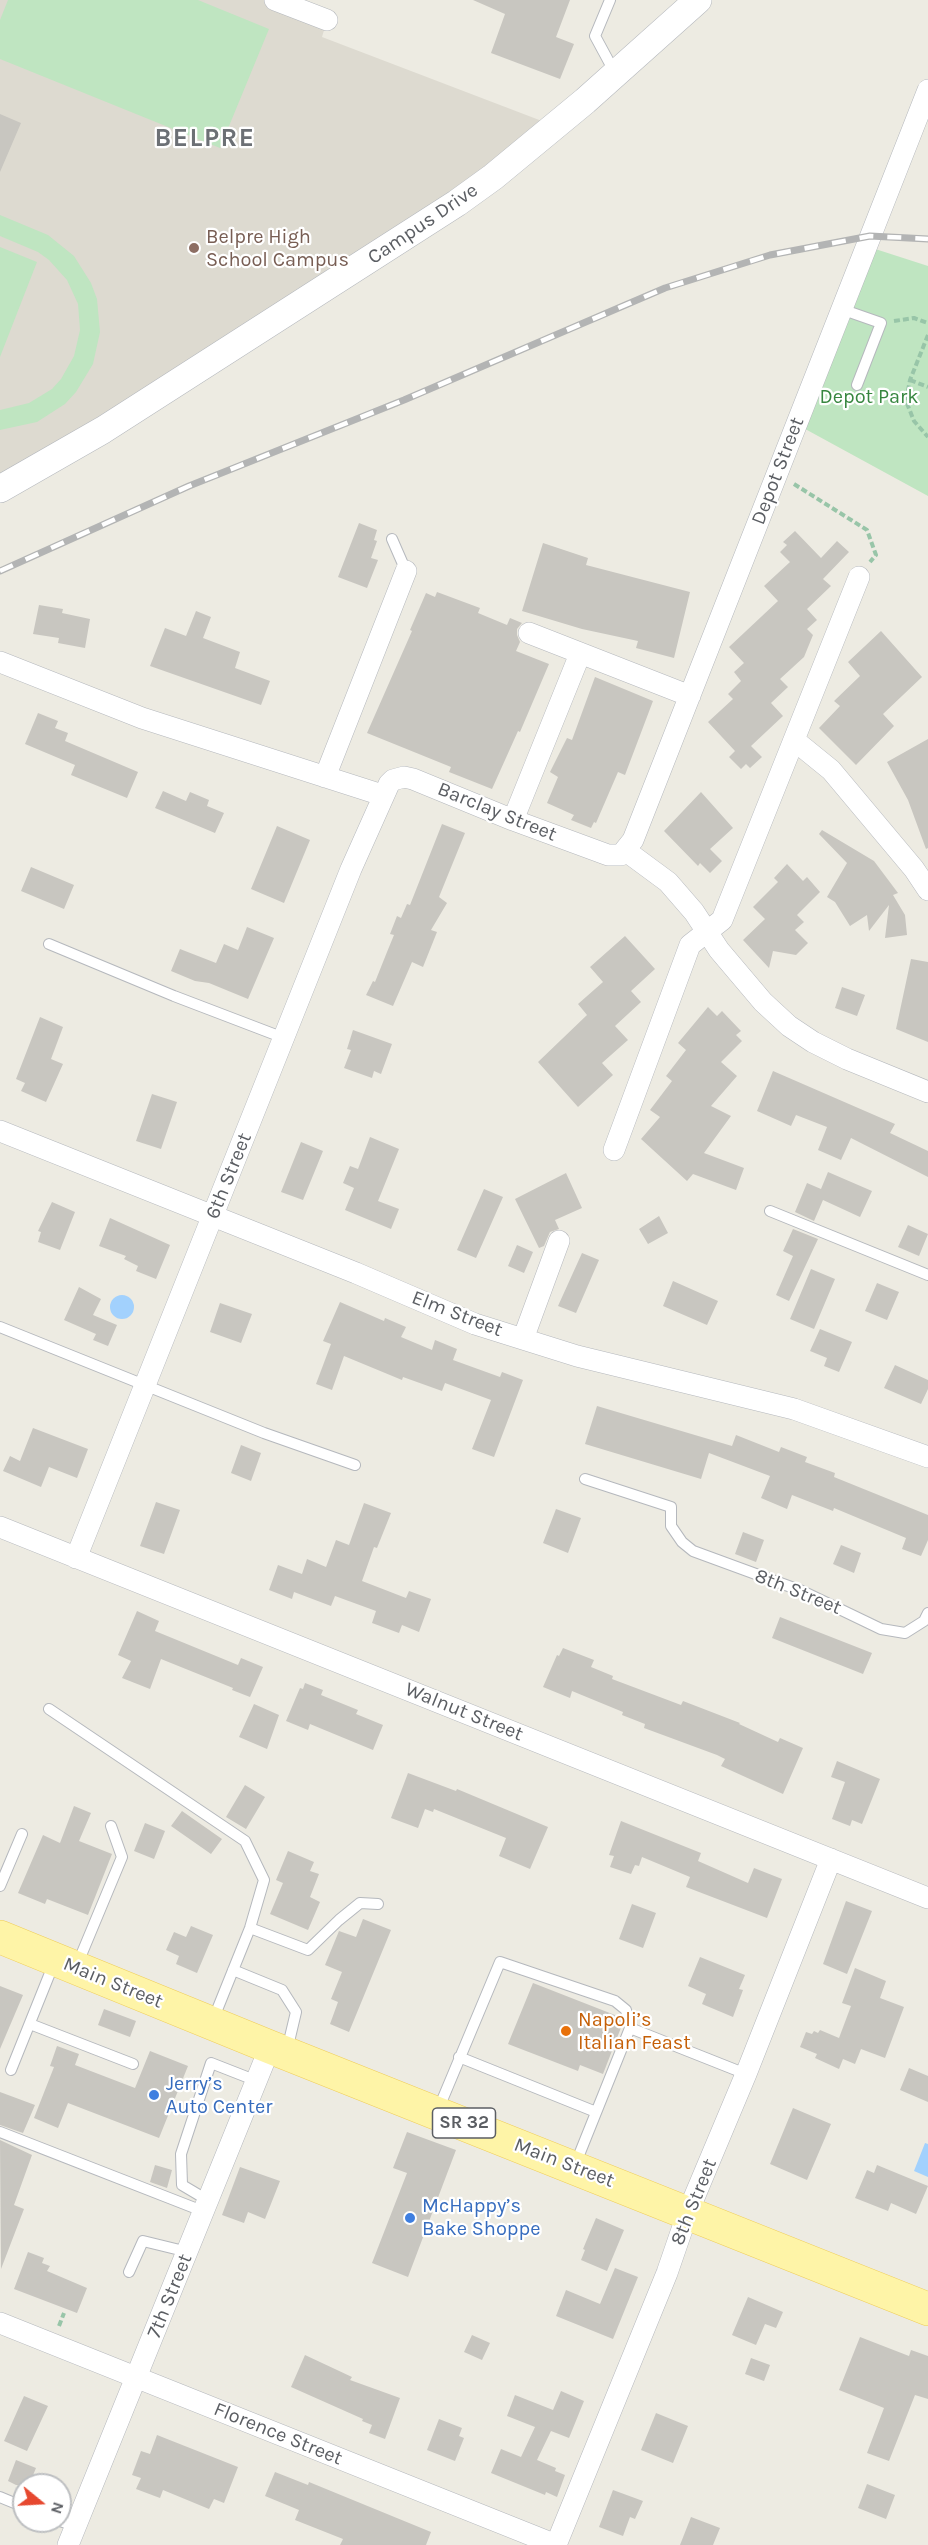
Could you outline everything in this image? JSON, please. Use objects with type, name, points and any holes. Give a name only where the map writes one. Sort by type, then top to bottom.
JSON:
[{"type":"main road","name":"Main Street","points":[[0,1937],[212,2024],[928,2309]]},
{"type":"street","points":[[274,0],[327,20]]},
{"type":"street","name":"Campus Drive","points":[[0,489],[103,430],[457,203],[493,177],[616,74],[690,2]]},
{"type":"street","name":"Depot Street","points":[[626,851],[633,840],[928,90]]},
{"type":"street","points":[[326,777],[406,571]]},
{"type":"street","points":[[614,1150],[690,945],[706,930],[722,920],[859,577]]},
{"type":"street","points":[[530,633],[690,696]]},
{"type":"street","points":[[513,820],[580,654]]},
{"type":"street","points":[[0,662],[142,718],[382,795]]},
{"type":"street","points":[[794,740],[831,770],[914,869],[928,890]]},
{"type":"street","name":"Barclay Street","points":[[382,795],[393,780],[404,777],[413,778],[513,820],[608,855],[621,855],[626,851]]},
{"type":"street","name":"6th Street","points":[[76,1558],[382,795]]},
{"type":"street","points":[[626,851],[669,882],[694,912],[719,950],[763,1002],[789,1026],[813,1042],[847,1059],[928,1092]]},
{"type":"street","name":"Elm Street","points":[[0,1131],[356,1273],[476,1324],[643,1373],[794,1409],[928,1457]]},
{"type":"street","points":[[523,1339],[559,1242]]},
{"type":"street","name":"Walnut Street","points":[[0,1527],[928,1898]]},
{"type":"street","name":"8th Street","points":[[556,2545],[667,2273],[688,2212],[746,2074],[831,1859]]},
{"type":"street","name":"7th Street","points":[[72,2522],[136,2377],[257,2080],[278,2050]]},
{"type":"street","name":"Florence Street","points":[[0,2322],[556,2545]]},
{"type":"lane","points":[[610,0],[595,36],[616,74]]},
{"type":"lane","points":[[841,309],[881,323],[857,385]]},
{"type":"lane","points":[[392,539],[406,571]]},
{"type":"lane","points":[[49,944],[284,1038]]},
{"type":"lane","points":[[770,1211],[928,1275]]},
{"type":"lane","points":[[0,1327],[264,1433],[355,1466]]},
{"type":"lane","name":"8th Street","points":[[585,1479],[671,1507],[671,1526],[682,1542],[693,1551],[802,1592],[881,1629],[905,1633],[924,1621],[928,1613]]},
{"type":"lane","points":[[50,1709],[245,1841],[264,1880],[250,1928],[212,2024]]},
{"type":"lane","points":[[11,2070],[30,2024],[66,1964],[122,1857],[111,1826]]},
{"type":"lane","points":[[0,1886],[22,1834]]},
{"type":"lane","points":[[250,1928],[308,1950],[339,1920],[360,1904],[378,1904]]},
{"type":"lane","points":[[437,2113],[500,1962],[615,2001],[626,2010],[630,2028],[574,2167]]},
{"type":"lane","points":[[233,1970],[282,1990],[296,2012],[278,2050]]},
{"type":"lane","points":[[30,2024],[133,2064]]},
{"type":"lane","points":[[630,2028],[746,2074]]},
{"type":"lane","points":[[459,2057],[596,2112]]},
{"type":"lane","points":[[207,2206],[182,2185],[182,2154],[211,2063],[257,2080]]},
{"type":"lane","points":[[0,2132],[207,2206]]},
{"type":"lane","points":[[129,2272],[143,2241],[188,2252]]},
{"type":"path","points":[[881,323],[914,318],[928,323]]},
{"type":"path","points":[[928,335],[910,380],[906,401],[914,421],[928,437]]},
{"type":"path","points":[[910,380],[928,387]]},
{"type":"path","points":[[776,476],[803,488],[867,530],[876,555],[859,577]]},
{"type":"shaded area","name":"Belpre High School Campus","points":[[0,0],[275,0],[327,20],[322,37],[555,126],[0,489]]},
{"type":"green space","points":[[8,0],[198,0],[269,29],[220,148],[0,59],[0,20]]},
{"type":"green space","points":[[0,215],[48,235],[74,256],[91,283],[97,299],[100,332],[93,364],[76,392],[65,404],[37,422],[0,430],[0,410],[29,403],[52,389],[61,379],[74,356],[80,330],[78,304],[67,280],[49,260],[38,252],[0,236]]},
{"type":"green space","name":"Depot Park","points":[[866,246],[928,266],[928,496],[796,424]]},
{"type":"green space","points":[[0,247],[37,262],[0,357]]},
{"type":"water","points":[[122,1295],[127,1296],[133,1302],[133,1312],[127,1318],[122,1319],[117,1318],[111,1312],[110,1307],[111,1302],[117,1296]]},
{"type":"water","points":[[925,2143],[928,2144],[928,2177],[914,2171]]},
{"type":"building","points":[[473,0],[570,0],[556,37],[574,44],[560,79],[491,53],[505,14]]},
{"type":"building","points":[[0,114],[21,123],[0,172]]},
{"type":"building","points":[[359,523],[377,530],[374,540],[377,541],[371,558],[378,560],[367,588],[338,577]]},
{"type":"building","points":[[795,531],[821,558],[837,541],[849,552],[823,579],[831,586],[807,609],[817,620],[807,629],[813,635],[804,657],[780,679],[788,687],[771,703],[783,716],[751,746],[762,757],[750,768],[746,764],[741,769],[729,757],[735,751],[708,722],[733,699],[728,694],[741,681],[734,672],[744,663],[729,647],[778,601],[764,586],[790,562],[780,552],[787,545],[783,542]]},
{"type":"building","points":[[543,543],[588,558],[586,565],[690,592],[674,658],[636,648],[638,641],[582,629],[522,611]]},
{"type":"building","points":[[437,592],[480,608],[478,613],[507,625],[510,618],[522,623],[517,629],[520,642],[516,651],[549,664],[520,732],[518,731],[492,789],[449,772],[451,767],[367,733],[412,631],[410,630],[426,593],[435,597]]},
{"type":"building","points":[[39,605],[63,609],[62,613],[90,619],[85,648],[58,643],[59,638],[33,634]]},
{"type":"building","points":[[196,611],[211,617],[203,638],[240,652],[235,668],[270,681],[261,705],[150,666],[165,628],[186,636]]},
{"type":"building","points":[[881,631],[922,677],[883,714],[894,726],[856,765],[819,728],[840,706],[834,701],[860,676],[848,662]]},
{"type":"building","points":[[595,677],[653,701],[625,775],[618,772],[596,823],[594,822],[591,828],[571,820],[574,815],[547,803],[558,777],[550,772],[567,738],[572,740]]},
{"type":"building","points":[[38,713],[58,721],[55,728],[68,733],[65,741],[138,772],[127,798],[71,775],[75,765],[25,744]]},
{"type":"building","points":[[928,739],[928,848],[926,849],[908,800],[887,762]]},
{"type":"building","points":[[163,791],[186,801],[190,792],[209,800],[207,806],[224,813],[215,833],[155,808]]},
{"type":"building","points":[[701,792],[733,828],[710,849],[722,861],[710,873],[700,863],[698,866],[664,831]]},
{"type":"building","points":[[442,824],[465,833],[439,897],[447,903],[431,930],[437,932],[423,967],[412,962],[393,1006],[366,995],[373,981],[375,982],[394,935],[390,934],[397,916],[401,918],[407,904],[410,905]]},
{"type":"building","points":[[277,826],[310,840],[284,903],[251,889]]},
{"type":"building","points":[[822,830],[874,861],[898,893],[893,895],[905,915],[907,935],[885,938],[889,905],[869,931],[867,915],[850,926],[835,902],[827,897],[847,863],[819,834]]},
{"type":"building","points":[[787,864],[803,881],[807,877],[820,892],[797,915],[804,922],[795,930],[808,943],[796,955],[773,951],[769,968],[743,940],[765,919],[753,907],[778,882],[774,878]]},
{"type":"building","points":[[31,867],[74,885],[64,909],[21,891]]},
{"type":"building","points":[[247,927],[274,938],[248,999],[171,971],[180,949],[216,963],[224,944],[238,950]]},
{"type":"building","points":[[625,936],[655,969],[631,991],[641,1002],[615,1026],[628,1040],[602,1063],[613,1075],[578,1107],[538,1062],[587,1015],[578,1004],[603,982],[590,967]]},
{"type":"building","points":[[911,959],[928,962],[928,1042],[896,1029]]},
{"type":"building","points":[[842,987],[865,995],[857,1016],[835,1008]]},
{"type":"building","points":[[708,1007],[717,1016],[722,1011],[741,1031],[736,1035],[742,1041],[721,1062],[737,1076],[711,1106],[731,1116],[704,1153],[744,1168],[736,1190],[693,1174],[687,1181],[641,1139],[660,1117],[650,1110],[672,1081],[666,1076],[686,1050],[678,1043]]},
{"type":"building","points":[[40,1017],[63,1027],[51,1059],[63,1064],[46,1102],[21,1091],[25,1083],[16,1079]]},
{"type":"building","points":[[353,1030],[392,1044],[381,1074],[374,1071],[372,1078],[344,1068],[351,1050],[347,1049]]},
{"type":"building","points":[[773,1071],[895,1124],[890,1133],[928,1151],[928,1177],[851,1138],[841,1160],[818,1150],[827,1127],[796,1115],[791,1126],[757,1111]]},
{"type":"building","points":[[152,1094],[177,1102],[161,1149],[136,1141]]},
{"type":"building","points":[[370,1137],[399,1149],[378,1201],[399,1209],[391,1229],[345,1210],[354,1188],[343,1183],[350,1166],[358,1169]]},
{"type":"building","points":[[301,1142],[323,1151],[303,1200],[281,1192]]},
{"type":"building","points":[[828,1172],[872,1191],[860,1217],[823,1200],[814,1221],[795,1212],[807,1183],[821,1189]]},
{"type":"building","points":[[566,1173],[582,1208],[555,1220],[559,1229],[550,1232],[544,1246],[539,1248],[515,1199]]},
{"type":"building","points":[[484,1189],[503,1197],[476,1258],[457,1250]]},
{"type":"building","points":[[52,1202],[75,1212],[60,1250],[38,1242],[41,1232],[38,1231]]},
{"type":"building","points":[[659,1216],[668,1233],[648,1244],[639,1229]]},
{"type":"building","points":[[110,1218],[170,1245],[156,1279],[136,1271],[138,1266],[124,1259],[126,1256],[99,1246]]},
{"type":"building","points":[[908,1225],[928,1234],[919,1256],[898,1247]]},
{"type":"building","points":[[793,1229],[818,1239],[789,1301],[776,1295],[793,1256],[783,1251]]},
{"type":"building","points":[[517,1245],[533,1252],[524,1273],[508,1266]]},
{"type":"building","points":[[582,1253],[599,1260],[576,1313],[558,1306]]},
{"type":"building","points":[[811,1269],[835,1279],[814,1329],[790,1319]]},
{"type":"building","points":[[673,1281],[718,1301],[707,1325],[663,1306]]},
{"type":"building","points":[[877,1283],[899,1292],[887,1320],[865,1311]]},
{"type":"building","points":[[79,1287],[101,1299],[93,1315],[117,1325],[108,1346],[93,1340],[96,1334],[64,1320]]},
{"type":"building","points":[[340,1302],[384,1321],[385,1318],[406,1327],[401,1337],[432,1350],[435,1340],[457,1349],[453,1360],[500,1377],[502,1372],[523,1380],[494,1457],[472,1449],[491,1400],[445,1383],[442,1391],[403,1377],[402,1380],[344,1356],[332,1390],[316,1384],[331,1344],[323,1341]]},
{"type":"building","points":[[220,1303],[252,1314],[241,1343],[210,1332]]},
{"type":"building","points":[[820,1329],[852,1342],[839,1372],[824,1366],[827,1358],[810,1351]]},
{"type":"building","points":[[895,1365],[928,1380],[928,1389],[921,1404],[884,1388]]},
{"type":"building","points":[[597,1406],[732,1446],[736,1435],[779,1452],[781,1447],[807,1457],[805,1462],[835,1473],[834,1477],[928,1515],[928,1540],[921,1556],[902,1549],[906,1538],[834,1508],[833,1511],[792,1495],[787,1509],[761,1498],[770,1476],[709,1453],[701,1479],[585,1444]]},
{"type":"building","points":[[33,1428],[88,1449],[77,1478],[49,1467],[41,1487],[3,1471],[10,1456],[20,1461]]},
{"type":"building","points":[[241,1445],[261,1453],[251,1481],[231,1473]]},
{"type":"building","points":[[156,1502],[180,1510],[164,1554],[140,1546]]},
{"type":"building","points":[[364,1503],[391,1513],[377,1548],[374,1547],[362,1581],[406,1598],[409,1591],[431,1599],[419,1632],[402,1625],[399,1633],[372,1623],[376,1611],[335,1596],[331,1606],[294,1592],[292,1599],[269,1590],[278,1565],[302,1574],[307,1559],[326,1567],[336,1540],[349,1545]]},
{"type":"building","points":[[556,1509],[581,1518],[568,1553],[543,1543]]},
{"type":"building","points":[[743,1532],[764,1540],[756,1562],[735,1554]]},
{"type":"building","points":[[841,1545],[861,1553],[854,1573],[833,1564]]},
{"type":"building","points":[[137,1611],[159,1621],[155,1631],[238,1665],[241,1658],[263,1667],[250,1697],[161,1659],[150,1689],[122,1678],[131,1661],[118,1655]]},
{"type":"building","points":[[780,1617],[872,1653],[863,1674],[772,1638]]},
{"type":"building","points":[[563,1648],[594,1660],[591,1667],[613,1676],[612,1679],[681,1705],[683,1701],[740,1723],[778,1742],[780,1738],[803,1748],[783,1794],[721,1766],[725,1759],[644,1728],[645,1724],[622,1715],[623,1712],[572,1691],[570,1698],[543,1687],[557,1655],[559,1656]]},
{"type":"building","points":[[305,1683],[323,1690],[321,1695],[358,1710],[356,1714],[383,1725],[373,1750],[310,1724],[308,1730],[286,1721],[300,1688],[303,1689]]},
{"type":"building","points":[[254,1704],[279,1715],[267,1749],[239,1737]]},
{"type":"building","points":[[837,1761],[880,1779],[862,1824],[852,1820],[850,1826],[832,1819],[845,1782],[831,1777]]},
{"type":"building","points":[[408,1773],[456,1791],[457,1789],[548,1827],[530,1869],[499,1856],[506,1838],[434,1809],[433,1812],[425,1809],[418,1828],[391,1818]]},
{"type":"building","points":[[245,1785],[265,1797],[246,1829],[226,1817]]},
{"type":"building","points":[[74,1806],[91,1813],[79,1841],[112,1854],[88,1915],[47,1899],[45,1904],[18,1893],[43,1835],[60,1843]]},
{"type":"building","points":[[182,1811],[222,1839],[211,1854],[171,1826]]},
{"type":"building","points":[[621,1821],[701,1853],[698,1861],[748,1883],[754,1868],[782,1879],[767,1918],[686,1887],[690,1877],[642,1857],[639,1866],[635,1865],[631,1874],[610,1867],[614,1856],[609,1855]]},
{"type":"building","points":[[145,1823],[165,1831],[154,1859],[134,1851]]},
{"type":"building","points":[[288,1851],[314,1862],[310,1871],[319,1874],[310,1897],[320,1902],[308,1930],[270,1914],[283,1883],[276,1880]]},
{"type":"building","points":[[846,1901],[872,1911],[847,1974],[823,1964]]},
{"type":"building","points":[[632,1904],[656,1913],[643,1948],[619,1939]]},
{"type":"building","points":[[363,1919],[391,1930],[349,2032],[330,2024],[338,2002],[331,1999],[342,1972],[325,1965],[339,1931],[356,1937]]},
{"type":"building","points":[[191,1926],[213,1935],[197,1973],[176,1964],[179,1956],[166,1950],[174,1932],[186,1937]]},
{"type":"building","points":[[700,1957],[745,1975],[739,1989],[743,1990],[733,2017],[702,2004],[706,1994],[688,1986]]},
{"type":"building","points":[[855,1968],[886,1981],[880,1998],[904,2007],[885,2058],[861,2049],[855,2064],[843,2059],[839,2069],[815,2058],[817,2054],[800,2047],[806,2032],[812,2034],[820,2030],[839,2038],[851,2006],[842,2003]]},
{"type":"building","name":"Napoli’s Italian Feast","points":[[533,1983],[620,2017],[622,2025],[603,2074],[580,2065],[578,2071],[508,2044]]},
{"type":"building","points":[[0,1986],[23,1995],[0,2049]]},
{"type":"building","points":[[104,2009],[136,2021],[130,2037],[98,2025]]},
{"type":"building","points":[[57,2046],[79,2054],[75,2065],[135,2088],[150,2051],[188,2066],[159,2138],[68,2103],[58,2128],[34,2118],[54,2067],[50,2066]]},
{"type":"building","points":[[909,2068],[928,2076],[928,2102],[900,2090]]},
{"type":"building","points":[[0,2092],[35,2105],[23,2133],[0,2125]]},
{"type":"building","points":[[793,2108],[831,2124],[807,2180],[770,2164]]},
{"type":"building","name":"McHappy’s Bake Shoppe","points":[[407,2132],[456,2150],[408,2277],[372,2263],[407,2173],[393,2168]]},
{"type":"building","points":[[0,2140],[32,2155],[14,2205],[24,2209],[1,2269]]},
{"type":"building","points":[[155,2165],[172,2170],[167,2188],[150,2182]]},
{"type":"building","points":[[877,2165],[928,2186],[916,2214],[891,2203],[888,2211],[855,2198],[867,2170],[874,2173]]},
{"type":"building","points":[[240,2167],[280,2181],[265,2219],[248,2212],[244,2223],[222,2215]]},
{"type":"building","points":[[596,2218],[624,2230],[607,2271],[581,2260],[585,2250],[583,2249]]},
{"type":"building","points":[[28,2252],[44,2258],[42,2263],[50,2266],[47,2271],[87,2288],[77,2313],[14,2289]]},
{"type":"building","points":[[615,2268],[638,2277],[613,2339],[556,2316],[566,2290],[600,2304]]},
{"type":"building","points":[[748,2297],[783,2312],[776,2328],[765,2324],[756,2345],[732,2335]]},
{"type":"building","points":[[472,2335],[490,2343],[482,2360],[464,2352]]},
{"type":"building","points":[[860,2337],[909,2356],[911,2350],[928,2356],[928,2399],[915,2395],[889,2461],[867,2453],[884,2408],[839,2390]]},
{"type":"building","points":[[305,2355],[352,2377],[350,2380],[400,2398],[385,2439],[369,2433],[372,2425],[362,2421],[363,2419],[291,2387]]},
{"type":"building","points":[[751,2358],[770,2365],[764,2381],[745,2374]]},
{"type":"building","points":[[561,2391],[584,2401],[569,2438],[551,2431],[537,2460],[556,2468],[555,2471],[565,2475],[557,2497],[546,2492],[545,2495],[491,2473],[501,2449],[521,2457],[535,2427],[507,2416],[515,2395],[553,2410]]},
{"type":"building","points":[[24,2396],[48,2406],[27,2451],[4,2441]]},
{"type":"building","points":[[656,2413],[688,2426],[673,2463],[641,2450]]},
{"type":"building","points":[[439,2419],[462,2428],[459,2436],[464,2438],[455,2461],[427,2450]]},
{"type":"building","points":[[157,2435],[238,2467],[224,2503],[214,2499],[209,2509],[163,2490],[160,2498],[136,2489],[141,2478],[132,2475],[141,2451],[150,2454]]},
{"type":"building","points":[[16,2460],[36,2468],[34,2473],[12,2473],[12,2483],[8,2481]]},
{"type":"building","points":[[275,2472],[308,2485],[309,2482],[431,2532],[426,2545],[340,2545],[343,2539],[295,2520],[299,2510],[265,2496]]},
{"type":"building","points":[[867,2484],[895,2495],[886,2519],[858,2508]]},
{"type":"building","points":[[613,2490],[643,2501],[635,2519],[630,2517],[623,2536],[599,2527]]},
{"type":"building","points":[[691,2517],[720,2528],[713,2545],[680,2545]]},
{"type":"railway","points":[[0,571],[189,486],[404,400],[665,288],[770,255],[870,236],[928,239]]},
{"type":"place","name":"Belpre High School Campus","points":[[194,248]]},
{"type":"place","name":"Napoli’s Italian Feast","points":[[566,2031]]},
{"type":"place","name":"Jerry’s Auto Center","points":[[154,2095]]},
{"type":"place","name":"McHappy’s Bake Shoppe","points":[[410,2218]]},
{"type":"district","name":"BELPRE","points":[[205,139]]}]
